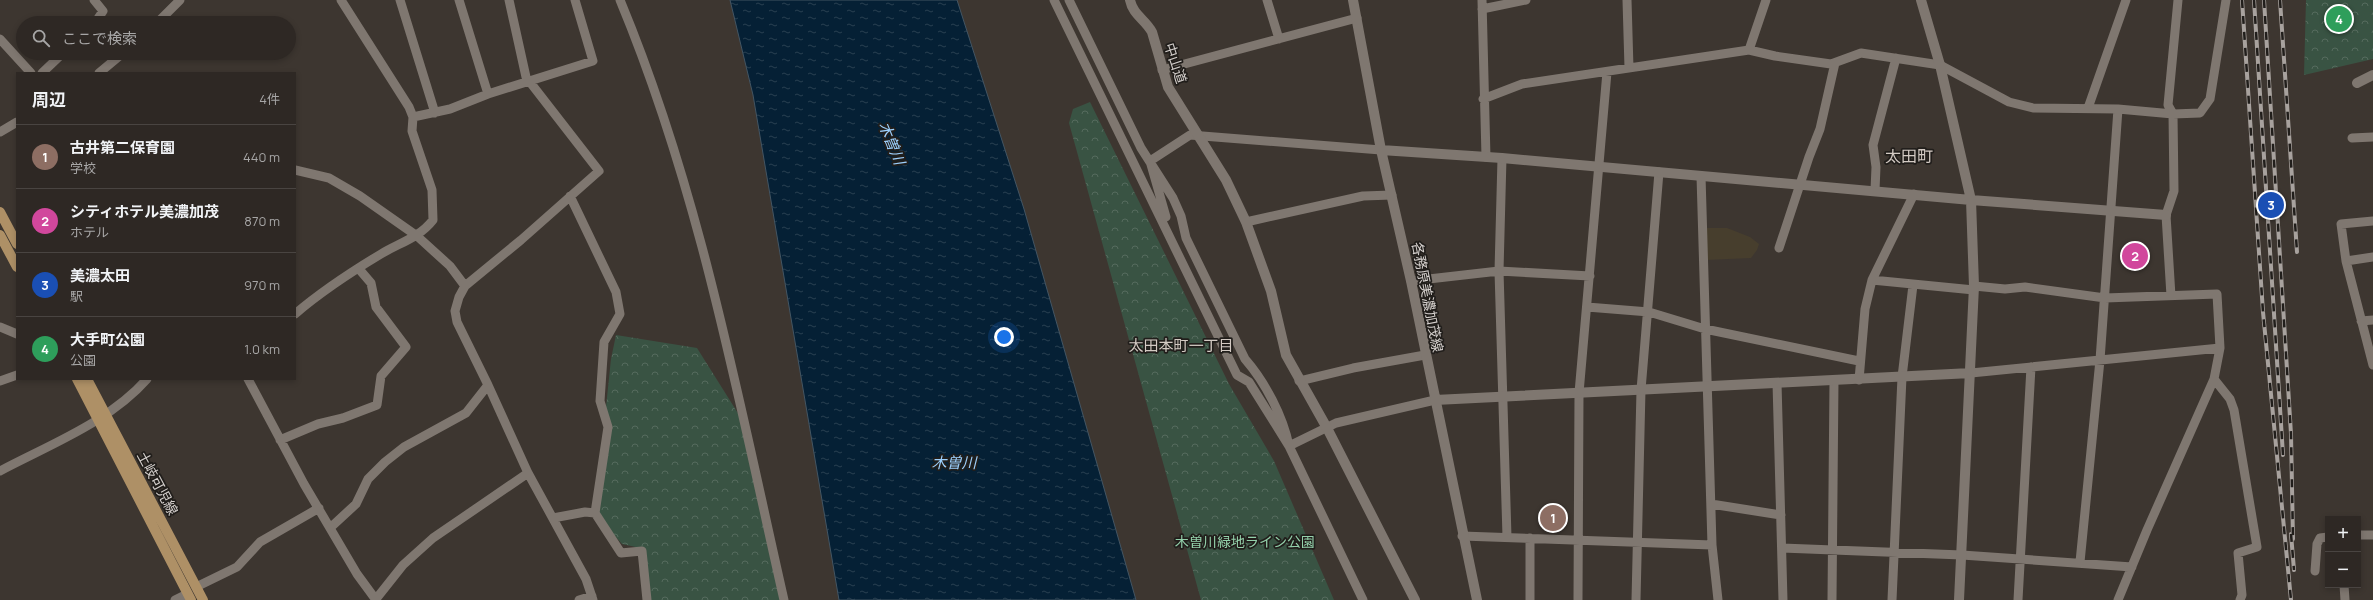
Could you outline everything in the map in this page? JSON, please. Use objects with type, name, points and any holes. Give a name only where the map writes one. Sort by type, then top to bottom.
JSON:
[{"type":"main road","points":[[0,212],[16,242]]},
{"type":"main road","points":[[0,235],[16,265]]},
{"type":"main road","name":"土岐可児線","points":[[77,380],[102,417],[203,600]]},
{"type":"main road","name":"土岐可児線","points":[[87,380],[102,417],[189,597]]},
{"type":"street","points":[[94,0],[103,11],[100,16]]},
{"type":"street","points":[[164,16],[180,0]]},
{"type":"street","points":[[296,313],[342,278],[359,269],[382,253],[417,236],[433,220],[434,212],[432,190],[412,131],[413,116],[410,107],[341,0]]},
{"type":"street","points":[[400,0],[435,113]]},
{"type":"street","points":[[459,0],[488,94]]},
{"type":"street","points":[[509,0],[526,77],[531,81],[571,137],[598,170],[465,286],[459,297],[455,311],[457,322],[488,385],[528,473],[586,579],[593,598],[579,600]]},
{"type":"street","points":[[413,116],[435,113],[488,94],[593,61],[575,0]]},
{"type":"street","points":[[620,0],[640,48],[665,121],[708,265],[784,600]]},
{"type":"street","points":[[1054,0],[1166,226],[1237,376],[1249,382],[1289,446],[1363,600]]},
{"type":"street","points":[[1069,0],[1141,148],[1173,198],[1181,216],[1186,238],[1245,359],[1257,372],[1283,424],[1289,446]]},
{"type":"street","name":"中山道","points":[[1130,0],[1133,10],[1147,24],[1152,32],[1162,70],[1178,105],[1226,180],[1246,222],[1271,291],[1286,354],[1299,381],[1327,428],[1415,600]]},
{"type":"street","points":[[1267,0],[1279,39]]},
{"type":"street","name":"各務原美濃加茂線","points":[[1354,0],[1381,150],[1411,281],[1462,536],[1477,600]]},
{"type":"street","points":[[1486,157],[1483,99],[1482,4],[1526,0]]},
{"type":"street","points":[[1627,0],[1629,68]]},
{"type":"street","points":[[1749,50],[1766,0]]},
{"type":"street","points":[[1921,0],[1940,65],[1971,200],[1974,288],[1959,600]]},
{"type":"street","points":[[2088,108],[2126,0]]},
{"type":"street","points":[[2171,296],[2166,214],[2174,191],[2174,114],[2168,105],[2178,0]]},
{"type":"street","points":[[1483,99],[1522,84],[1749,50],[1776,56],[1831,64],[1862,53],[1940,65],[2009,102],[2034,108],[2118,109],[2174,114],[2200,113],[2210,99],[2226,0]]},
{"type":"street","points":[[1162,70],[1357,18]]},
{"type":"street","points":[[0,40],[16,57]]},
{"type":"street","points":[[1875,190],[1876,167],[1873,145],[1896,58]]},
{"type":"street","points":[[19,60],[30,72]]},
{"type":"street","points":[[43,72],[56,60]]},
{"type":"street","points":[[100,72],[115,60]]},
{"type":"street","points":[[1779,248],[1820,129],[1835,63]]},
{"type":"street","points":[[1578,600],[1577,540],[1579,393],[1600,168],[1607,72]]},
{"type":"street","points":[[2357,83],[2373,75]]},
{"type":"street","points":[[2080,562],[2100,360],[2112,210],[2118,109]]},
{"type":"street","points":[[0,132],[16,123]]},
{"type":"street","points":[[1150,161],[1190,135],[1197,135],[1502,158],[1600,168],[1875,190],[1971,200],[2166,214]]},
{"type":"street","points":[[2352,138],[2373,137]]},
{"type":"street","points":[[1502,158],[1499,271],[1504,397],[1507,537]]},
{"type":"street","points":[[1150,161],[1167,219],[1166,226]]},
{"type":"street","points":[[296,170],[329,178],[360,196],[417,236],[450,266],[465,286]]},
{"type":"street","points":[[1636,600],[1641,390],[1649,312],[1659,172]]},
{"type":"street","points":[[1701,176],[1712,504],[1712,545],[1718,600]]},
{"type":"street","points":[[1859,380],[1859,361],[1865,309],[1872,280],[1914,194]]},
{"type":"street","points":[[1246,222],[1363,196],[1392,195]]},
{"type":"street","points":[[570,196],[616,292],[620,314],[604,342],[600,401],[608,427],[595,513],[621,553],[642,551],[644,556],[647,600]]},
{"type":"street","points":[[2373,221],[2341,224],[2346,261],[2373,365]]},
{"type":"street","points":[[2346,261],[2373,257]]},
{"type":"street","points":[[280,440],[318,424],[343,418],[377,405],[381,376],[406,347],[376,307],[371,283],[359,269]]},
{"type":"street","points":[[1411,281],[1499,271],[1590,276]]},
{"type":"street","points":[[1872,280],[1913,285],[1974,288],[2004,289],[2025,287],[2105,298],[2217,294],[2220,348],[2214,379],[2118,600]]},
{"type":"street","points":[[1892,600],[1902,377],[1913,285]]},
{"type":"street","points":[[1587,307],[1649,312],[1705,328],[1859,361]]},
{"type":"street","points":[[2361,321],[2373,320]]},
{"type":"street","points":[[0,327],[16,334]]},
{"type":"street","points":[[1289,446],[1336,423],[1435,400],[1859,380],[1971,373],[2220,348]]},
{"type":"street","points":[[1299,381],[1353,368],[1425,355]]},
{"type":"street","points":[[2018,600],[2031,367]]},
{"type":"street","points":[[0,381],[16,375]]},
{"type":"street","points":[[2214,379],[2230,400],[2234,410],[2256,547],[2238,553],[2242,595],[2240,600]]},
{"type":"street","points":[[0,471],[102,417],[130,398],[146,380]]},
{"type":"street","points":[[249,380],[280,440],[330,528],[357,574],[376,600],[403,565],[433,538],[528,473]]},
{"type":"street","points":[[1832,600],[1830,550],[1834,380]]},
{"type":"street","points":[[1777,383],[1783,600]]},
{"type":"street","points":[[330,528],[356,504],[368,479],[385,462],[404,447],[466,413],[488,385]]},
{"type":"street","points":[[1712,504],[1781,515]]},
{"type":"street","points":[[196,587],[237,567],[260,542],[319,508]]},
{"type":"street","points":[[553,518],[585,512],[595,513]]},
{"type":"street","points":[[2361,535],[2373,535]]},
{"type":"street","points":[[1462,536],[1712,545]]},
{"type":"street","points":[[2315,571],[2317,544],[2320,538],[2325,537]]},
{"type":"street","points":[[1530,538],[1530,600]]},
{"type":"street","points":[[1782,548],[1962,555],[2080,562],[2132,567]]},
{"type":"street","points":[[2344,588],[2345,600]]},
{"type":"street","points":[[175,600],[189,597]]},
{"type":"shaded area","points":[[1706,228],[1727,228],[1750,237],[1759,244],[1757,250],[1751,258],[1706,260]]},
{"type":"green space","points":[[2306,0],[2373,0],[2373,59],[2304,75]]},
{"type":"green space","name":"木曽川緑地ライン公園","points":[[1090,102],[1229,384],[1274,461],[1334,600],[1201,600],[1069,123],[1073,109]]},
{"type":"green space","points":[[616,335],[697,348],[746,426],[788,600],[647,600],[645,549],[622,544],[595,513],[611,359]]},
{"type":"water","name":"木曽川","points":[[730,0],[957,0],[1024,209],[1136,600],[839,600],[753,95]]},
{"type":"railway","points":[[2242,0],[2263,312],[2291,600]]},
{"type":"railway","points":[[2254,0],[2283,455]]},
{"type":"railway","points":[[2264,0],[2291,434],[2293,539]]},
{"type":"railway","points":[[2280,0],[2297,252]]},
{"type":"railway","points":[[2291,534],[2294,570]]},
{"type":"place","name":"大手町公園","points":[[2339,19]]},
{"type":"place","name":"美濃太田","points":[[2271,205]]},
{"type":"place","name":"シティホテル美濃加茂","points":[[2135,256]]},
{"type":"place","name":"古井第二保育園","points":[[1553,518]]},
{"type":"district","name":"太田町","points":[[1909,156]]},
{"type":"district","name":"太田本町一丁目","points":[[1181,345]]}]
